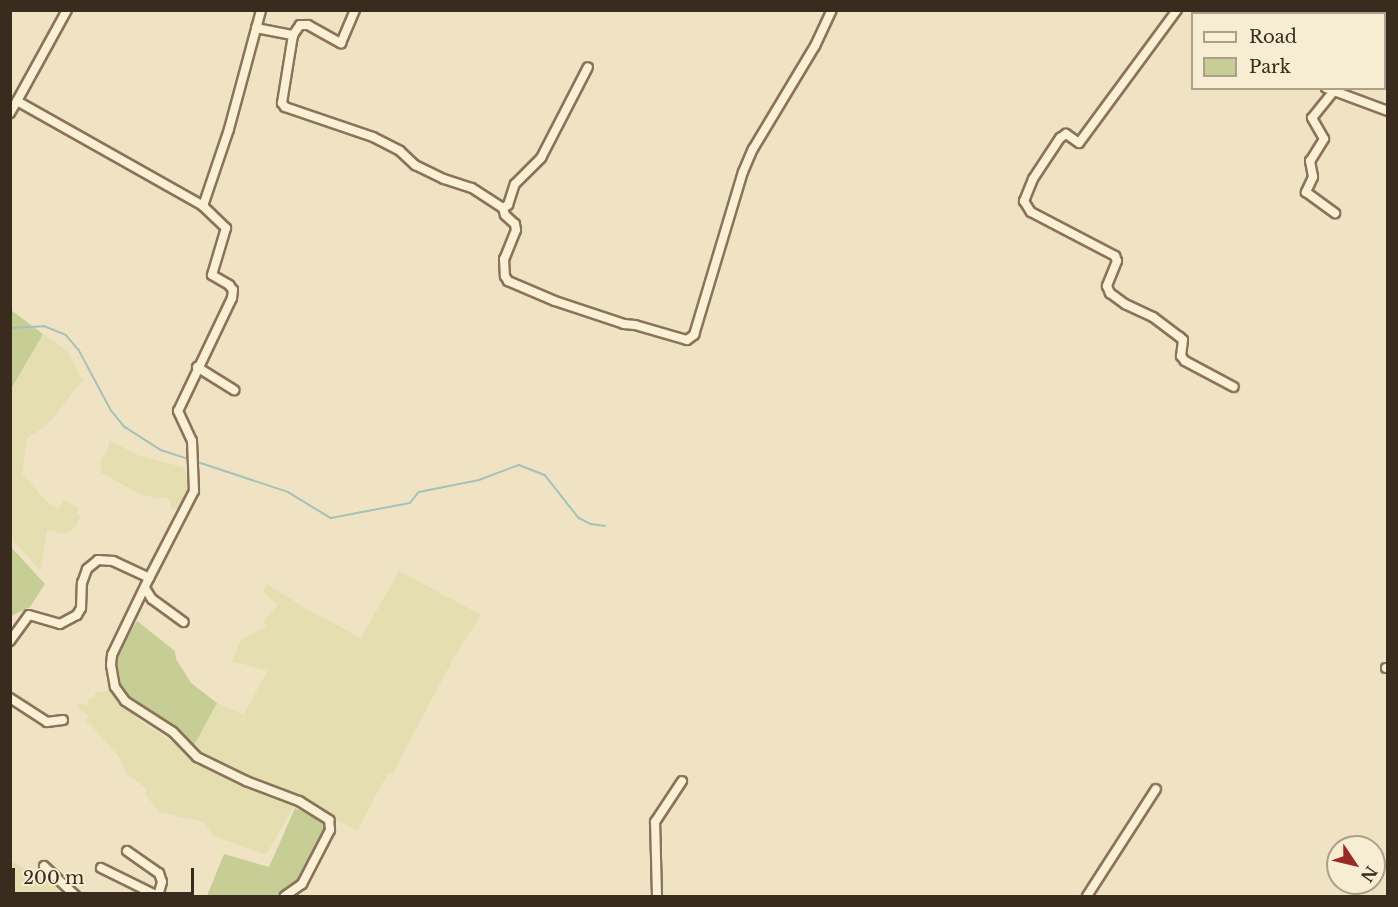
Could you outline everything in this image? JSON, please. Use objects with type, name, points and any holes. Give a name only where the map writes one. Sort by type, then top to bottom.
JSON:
[{"type":"street","points":[[10,113],[67,10]]},
{"type":"street","points":[[202,206],[229,129],[261,10]]},
{"type":"street","points":[[355,10],[341,43],[308,25],[300,25],[293,35],[282,103],[285,107],[373,137],[400,151],[415,165],[444,179],[472,188],[503,208],[505,215],[515,224],[516,230],[504,259],[505,276],[508,281],[555,301],[624,324],[687,340],[694,335],[743,172],[753,149],[815,46],[832,10]]},
{"type":"street","points":[[1177,10],[1079,143],[1066,134],[1060,138],[1033,179],[1024,201],[1030,212],[1038,217],[1115,256],[1116,261],[1107,286],[1110,293],[1125,304],[1154,317],[1180,337],[1183,340],[1181,356],[1185,361],[1234,387]]},
{"type":"street","points":[[256,28],[293,35]]},
{"type":"street","points":[[503,208],[508,205],[515,184],[541,158],[588,67]]},
{"type":"street","points":[[1335,213],[1306,192],[1313,177],[1310,161],[1323,139],[1312,118],[1330,90],[1388,111]]},
{"type":"street","points":[[17,100],[202,206],[226,228],[212,275],[233,290],[232,298],[197,367],[178,411],[192,441],[194,491],[112,655],[112,674],[119,694],[130,706],[173,732],[203,761],[266,790],[299,801],[328,820],[330,830],[302,884],[285,897]]},
{"type":"street","points":[[197,367],[234,390]]},
{"type":"street","points":[[10,641],[29,615],[60,624],[76,615],[81,608],[87,569],[98,560],[113,561],[149,578]]},
{"type":"street","points":[[145,588],[152,599],[184,621]]},
{"type":"street","points":[[10,698],[47,722],[63,720]]},
{"type":"street","points":[[657,897],[655,822],[682,781]]},
{"type":"street","points":[[1087,897],[1156,789]]},
{"type":"street","points":[[100,868],[158,896],[162,882],[159,873],[127,851]]},
{"type":"street","points":[[44,866],[76,897]]},
{"type":"shaded area","points":[[43,334],[67,351],[83,380],[47,425],[27,438],[22,473],[46,501],[58,509],[64,500],[79,508],[77,514],[81,516],[75,527],[66,534],[47,530],[41,571],[11,538],[11,389]]},
{"type":"shaded area","points":[[109,440],[137,455],[185,468],[189,491],[180,508],[171,509],[170,500],[165,497],[159,499],[140,494],[100,472],[102,466],[100,461],[109,446]]},
{"type":"shaded area","points":[[399,571],[481,615],[453,659],[393,773],[388,773],[357,831],[298,799],[266,855],[214,836],[203,822],[159,812],[145,794],[147,789],[125,772],[119,757],[90,724],[86,723],[89,716],[78,708],[77,705],[80,704],[88,705],[88,700],[95,697],[95,693],[111,690],[137,719],[190,753],[217,703],[244,715],[267,671],[232,661],[241,640],[267,626],[263,622],[278,605],[263,592],[267,584],[305,608],[361,638]]},
{"type":"shaded area","points":[[11,861],[54,884],[57,890],[67,896],[11,896]]},
{"type":"green space","points":[[11,310],[43,334],[11,389]]},
{"type":"green space","points":[[10,546],[45,584],[30,607],[11,616]]},
{"type":"green space","points":[[137,621],[175,651],[176,659],[191,683],[217,703],[193,747],[133,708],[118,687],[114,660]]},
{"type":"green space","points":[[295,808],[320,819],[326,830],[298,889],[283,896],[207,896],[224,854],[269,867]]},
{"type":"waterway","points":[[10,328],[44,326],[66,335],[79,350],[111,410],[125,427],[161,450],[189,459]]},
{"type":"waterway","points":[[198,462],[288,492],[331,518],[410,503],[419,492],[479,480],[519,465],[545,475],[579,518],[591,524],[605,526]]}]
